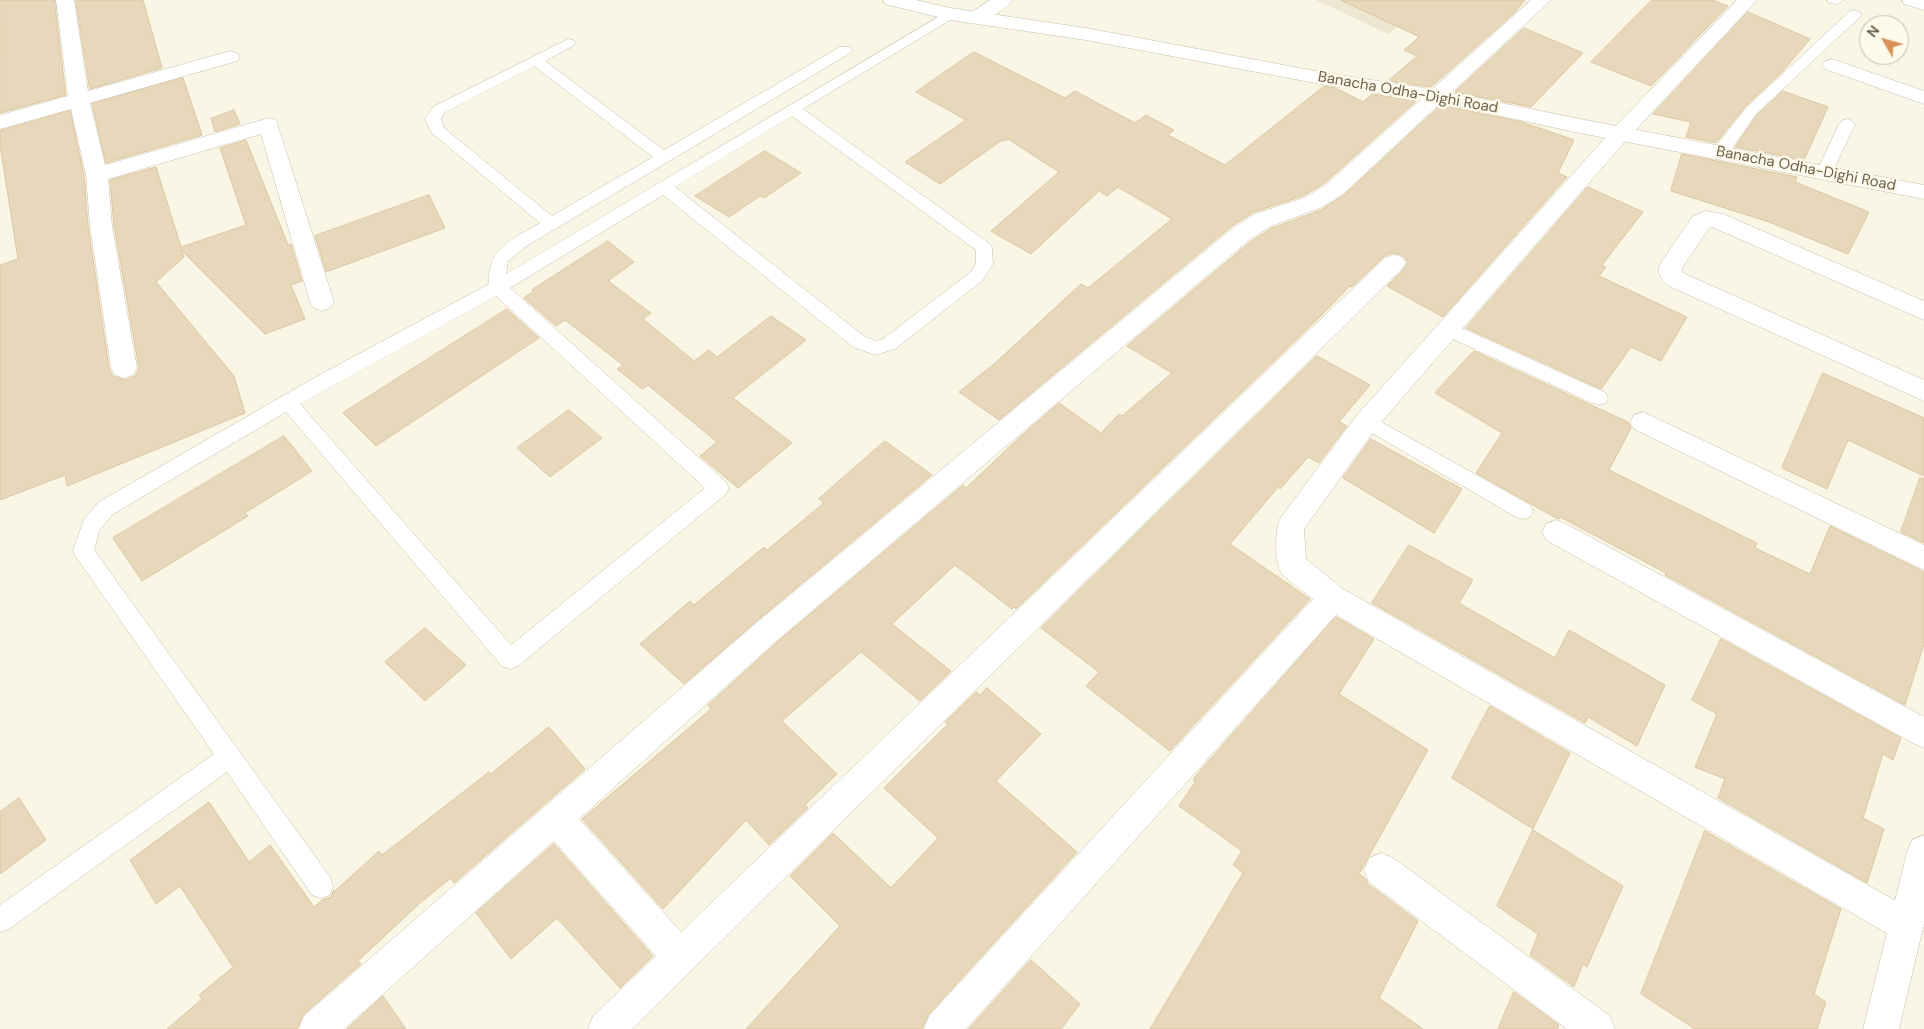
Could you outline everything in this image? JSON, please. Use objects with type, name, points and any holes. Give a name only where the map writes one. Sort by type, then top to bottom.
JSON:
[{"type":"street","points":[[65,0],[80,100],[97,175],[101,226],[124,368]]},
{"type":"street","name":"Banacha Odha-Dighi Road","points":[[892,0],[950,14],[1086,34],[1326,79],[1437,96],[1924,192]]},
{"type":"street","points":[[976,18],[1004,0]]},
{"type":"street","points":[[317,1029],[764,634],[1241,234],[1262,220],[1312,203],[1335,188],[1542,0]]},
{"type":"street","points":[[1748,0],[1621,133],[1367,421],[1290,527],[1292,566],[1333,598],[1907,926]]},
{"type":"street","points":[[1911,0],[1924,4]]},
{"type":"street","points":[[0,122],[230,57]]},
{"type":"street","points":[[1832,64],[1924,98]]},
{"type":"street","points":[[97,175],[268,126],[322,302]]},
{"type":"street","points":[[1924,311],[1715,218],[1706,219],[1701,222],[1670,267],[1670,274],[1678,280],[1924,390]]},
{"type":"street","points":[[606,1029],[1394,263]]},
{"type":"street","points":[[1643,422],[1924,558]]},
{"type":"street","points":[[1556,532],[1924,733]]},
{"type":"street","points":[[942,1029],[1333,598]]},
{"type":"street","points":[[556,818],[680,957]]},
{"type":"street","points":[[1881,1029],[1924,852]]},
{"type":"street","points":[[1381,870],[1597,1029]]},
{"type":"lane","points":[[321,886],[83,551],[91,525],[106,508],[146,483],[288,402],[498,287],[950,14]]},
{"type":"lane","points":[[1720,153],[1752,111],[1854,14]]},
{"type":"lane","points":[[550,224],[437,130],[433,120],[438,110],[568,43]]},
{"type":"lane","points":[[288,402],[510,658],[719,488],[498,287],[496,267],[504,255],[519,243],[845,50]]},
{"type":"lane","points":[[535,60],[663,157]]},
{"type":"lane","points":[[664,187],[859,342],[875,348],[889,344],[977,276],[985,264],[984,248],[793,109]]},
{"type":"lane","points":[[1824,173],[1847,124]]},
{"type":"lane","points":[[1448,329],[1599,398]]},
{"type":"lane","points":[[1367,421],[1523,511]]},
{"type":"lane","points":[[0,920],[229,757]]},
{"type":"shaded area","points":[[1316,0],[1430,0],[1388,34]]},
{"type":"building","points":[[0,0],[54,0],[66,95],[0,113]]},
{"type":"building","points":[[76,0],[143,0],[162,68],[90,89]]},
{"type":"building","points":[[1341,0],[1525,0],[1515,12],[1431,87],[1388,81],[1417,56],[1404,50],[1419,37]]},
{"type":"building","points":[[1652,0],[1712,0],[1728,6],[1651,86],[1591,62]]},
{"type":"building","points":[[1748,12],[1810,39],[1783,71],[1745,107],[1716,143],[1686,137],[1691,122],[1653,114]]},
{"type":"building","points":[[1524,28],[1583,53],[1531,107],[1455,92]]},
{"type":"building","points":[[974,52],[1065,98],[1075,91],[1135,123],[1146,115],[1174,130],[1168,135],[1225,165],[1324,86],[1336,88],[1363,102],[1372,94],[1416,101],[1326,182],[1303,196],[1254,212],[1232,226],[999,420],[959,392],[994,364],[1081,284],[1088,288],[1172,219],[1118,187],[1107,196],[1099,191],[1031,254],[991,231],[1059,172],[1008,139],[1002,140],[940,184],[905,162],[966,120],[916,92]]},
{"type":"building","points":[[183,78],[202,135],[106,163],[92,104]]},
{"type":"building","points":[[1783,91],[1828,107],[1804,160],[1735,147],[1757,115]]},
{"type":"building","points":[[1441,105],[1522,122],[1574,140],[1558,173],[1567,177],[1443,317],[1387,286],[1403,270],[1408,262],[1402,255],[1394,253],[1386,255],[1352,287],[1350,286],[1016,609],[1014,607],[1012,609],[955,565],[892,624],[951,671],[920,701],[861,652],[782,721],[837,774],[805,805],[808,808],[769,845],[746,820],[663,909],[582,819],[711,709],[708,705],[775,644],[963,485],[966,488],[1059,403],[1101,433],[1119,414],[1122,416],[1172,373],[1127,346],[1250,242],[1272,228],[1321,210],[1344,195]]},
{"type":"building","points":[[234,110],[240,124],[215,132],[211,119]]},
{"type":"building","points":[[70,111],[84,175],[88,226],[109,368],[113,376],[125,380],[135,376],[139,368],[114,226],[110,180],[156,167],[181,247],[246,225],[220,148],[246,140],[288,245],[291,244],[302,281],[291,285],[305,319],[265,334],[181,250],[184,257],[156,282],[234,376],[245,413],[67,486],[65,475],[0,500],[0,265],[18,259],[0,145],[0,131]]},
{"type":"building","points":[[765,151],[801,173],[764,198],[760,196],[729,217],[695,196]]},
{"type":"building","points":[[1682,154],[1797,177],[1795,182],[1869,212],[1848,254],[1769,222],[1671,191]]},
{"type":"building","points":[[1588,187],[1643,212],[1602,265],[1606,267],[1599,276],[1687,317],[1661,361],[1631,347],[1601,389],[1466,328]]},
{"type":"building","points":[[429,195],[445,228],[326,272],[315,236]]},
{"type":"building","points":[[608,241],[634,262],[608,281],[651,313],[643,319],[694,361],[709,350],[717,357],[771,316],[806,340],[733,398],[792,443],[738,488],[700,456],[717,442],[648,385],[642,389],[617,369],[623,365],[565,320],[556,326],[524,298],[534,291],[532,290]]},
{"type":"building","points":[[507,309],[539,338],[376,446],[343,413]]},
{"type":"building","points":[[1474,351],[1628,422],[1631,428],[1609,470],[1757,543],[1755,548],[1810,574],[1830,526],[1924,572],[1924,644],[1905,705],[1665,575],[1666,573],[1560,517],[1559,519],[1556,518],[1476,473],[1502,433],[1435,393]]},
{"type":"building","points":[[1317,356],[1370,385],[1339,422],[1347,426],[1319,463],[1308,457],[1280,489],[1278,487],[1230,544],[1310,599],[1170,751],[1086,686],[1099,672],[1041,628]]},
{"type":"building","points":[[1823,373],[1924,418],[1924,476],[1848,440],[1827,489],[1782,468]]},
{"type":"building","points":[[569,410],[602,438],[550,477],[517,448]]},
{"type":"building","points":[[284,436],[312,471],[245,513],[248,516],[142,581],[113,538]]},
{"type":"building","points":[[1371,439],[1462,489],[1434,533],[1343,478]]},
{"type":"building","points":[[885,441],[932,475],[684,684],[640,644],[690,601],[694,605],[764,547],[767,550],[824,503],[819,499]]},
{"type":"building","points":[[1920,478],[1924,479],[1924,543],[1901,532]]},
{"type":"building","points":[[1409,545],[1473,580],[1459,603],[1555,658],[1569,630],[1665,685],[1637,746],[1588,717],[1585,723],[1372,603]]},
{"type":"building","points":[[1336,617],[1374,639],[1339,694],[1428,750],[1359,874],[1365,878],[1368,884],[1418,921],[1379,998],[1423,1029],[1150,1029],[1243,873],[1233,865],[1242,851],[1179,806],[1195,782],[1193,780],[1198,773]]},
{"type":"building","points":[[425,628],[466,665],[425,701],[385,662]]},
{"type":"building","points":[[1721,639],[1901,738],[1893,760],[1883,754],[1863,818],[1884,829],[1867,883],[1718,798],[1725,779],[1695,767],[1717,714],[1692,700]]},
{"type":"building","points":[[987,688],[1041,734],[996,781],[1077,852],[928,1015],[922,1029],[746,1029],[840,926],[790,876],[833,833],[891,888],[938,838],[884,788],[948,724],[945,722],[976,692],[980,695]]},
{"type":"building","points":[[1490,706],[1570,753],[1533,829],[1452,778]]},
{"type":"building","points":[[549,727],[585,769],[454,883],[451,878],[420,903],[358,961],[361,964],[303,1015],[297,1029],[167,1029],[202,999],[199,995],[233,967],[180,886],[156,904],[130,860],[209,802],[249,862],[270,845],[314,907],[322,900],[331,897],[334,890],[379,851],[382,855]]},
{"type":"building","points":[[19,798],[46,840],[0,874],[0,812]]},
{"type":"building","points":[[1533,830],[1623,886],[1587,967],[1583,964],[1574,987],[1530,955],[1538,934],[1497,906]]},
{"type":"building","points":[[1705,831],[1841,909],[1814,994],[1826,1002],[1817,1029],[1695,1029],[1641,994]]},
{"type":"building","points":[[554,844],[653,956],[620,988],[557,918],[511,959],[476,913]]},
{"type":"building","points":[[1031,960],[1080,1004],[1061,1029],[969,1029]]},
{"type":"building","points":[[1514,992],[1559,1025],[1557,1029],[1498,1029]]},
{"type":"building","points":[[383,996],[406,1029],[347,1029]]}]
